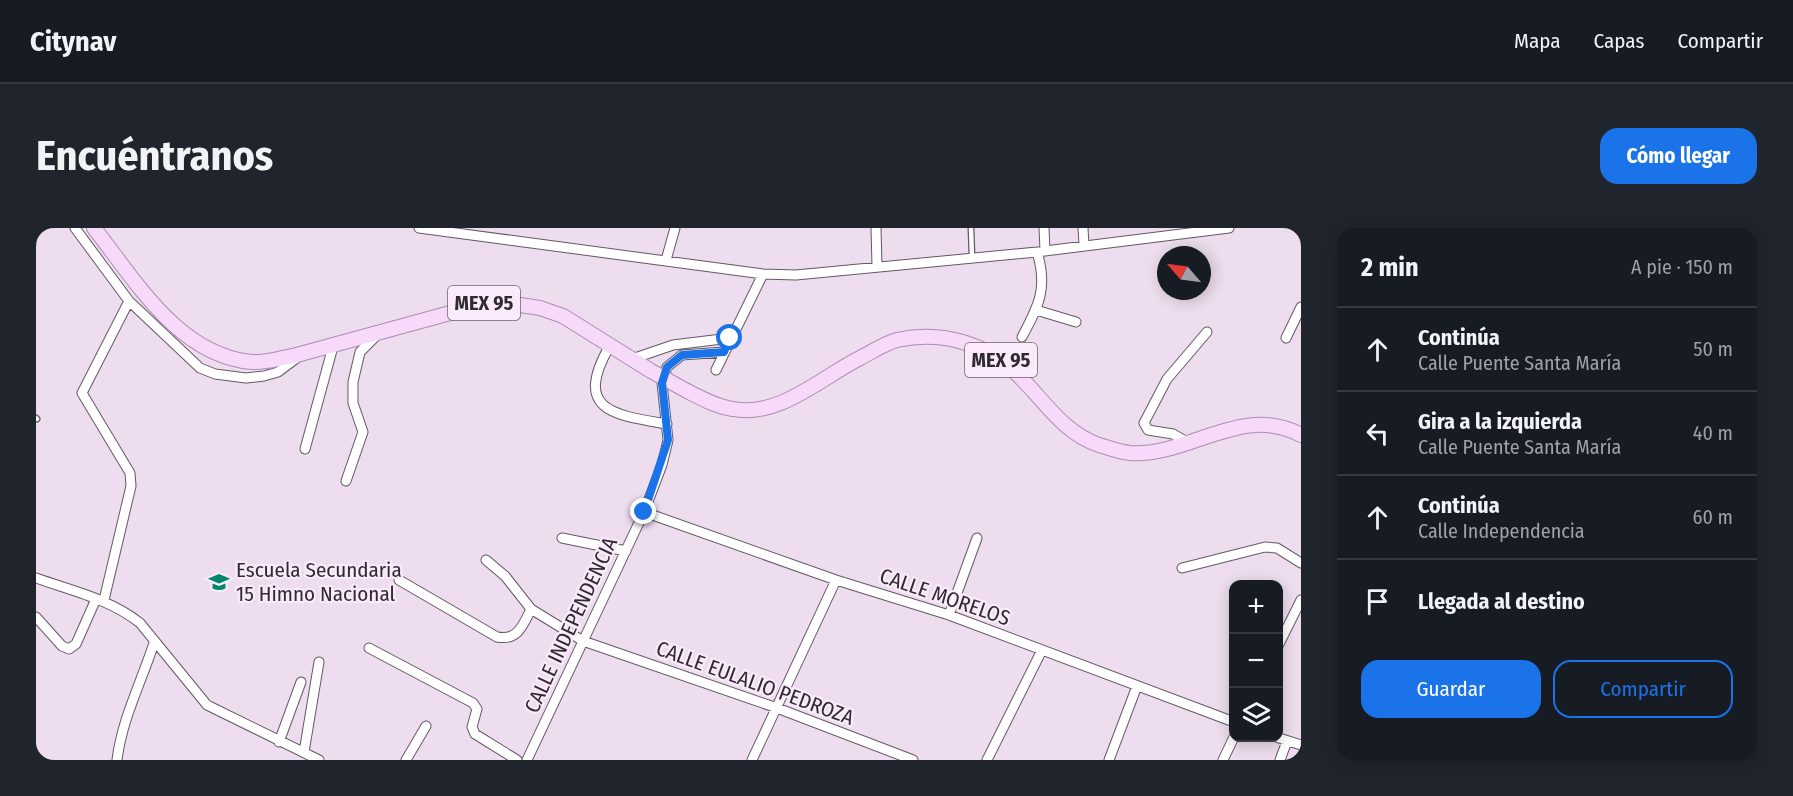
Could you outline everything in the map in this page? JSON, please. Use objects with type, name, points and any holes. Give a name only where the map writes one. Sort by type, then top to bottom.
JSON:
[{"type":"main road","name":"MEX 95","points":[[94,228],[164,314],[179,329],[209,349],[226,357],[253,362],[304,352],[471,306],[494,302],[516,303],[563,316],[609,347],[687,391],[732,409],[754,411],[780,403],[842,367],[894,341],[919,336],[941,337],[962,341],[996,356],[1021,378],[1064,426],[1090,442],[1130,453],[1150,452],[1235,426],[1286,428],[1301,435]]},
{"type":"street","points":[[75,228],[129,301],[200,368],[215,374],[246,378],[264,376],[278,372],[304,352]]},
{"type":"street","points":[[419,228],[763,273],[796,275],[1041,251],[1229,228]]},
{"type":"street","points":[[666,260],[675,228]]},
{"type":"street","points":[[876,228],[877,266]]},
{"type":"street","points":[[1022,337],[1036,310],[1043,286],[1041,251],[1044,228]]},
{"type":"street","points":[[1083,228],[1084,244]]},
{"type":"street","points":[[716,370],[763,273]]},
{"type":"street","points":[[36,617],[62,646],[69,649],[76,644],[100,599],[131,479],[126,464],[82,393],[129,301]]},
{"type":"street","points":[[1286,338],[1301,307]]},
{"type":"street","points":[[1036,310],[1076,322]]},
{"type":"street","points":[[346,481],[363,440],[363,432],[352,393],[360,352],[370,340],[396,326]]},
{"type":"street","points":[[1187,442],[1173,434],[1148,430],[1144,423],[1167,380],[1207,332]]},
{"type":"street","points":[[632,359],[673,345],[730,338]]},
{"type":"street","points":[[305,448],[334,344]]},
{"type":"street","points":[[609,347],[596,372],[594,383],[596,397],[603,406],[632,418],[667,424]]},
{"type":"street","name":"CALLE INDEPENDENCIA","points":[[527,760],[644,512],[662,465],[668,440],[662,383],[672,361],[682,355],[724,352]]},
{"type":"street","name":"CALLE MORELOS","points":[[644,512],[836,580],[949,615],[1229,720]]},
{"type":"street","points":[[561,538],[626,551]]},
{"type":"street","points":[[949,615],[977,538]]},
{"type":"street","points":[[1182,568],[1265,547],[1276,548],[1301,562]]},
{"type":"street","points":[[399,580],[497,637],[511,638],[516,634],[531,609],[505,576],[486,560]]},
{"type":"street","points":[[36,578],[100,599],[140,623],[154,644],[207,705],[319,760]]},
{"type":"street","points":[[752,760],[836,580]]},
{"type":"street","points":[[1283,636],[1301,600]]},
{"type":"street","name":"CALLE EULALIO PEDROZA","points":[[531,609],[583,641],[777,708],[913,760]]},
{"type":"street","points":[[117,760],[127,714],[154,644]]},
{"type":"street","points":[[369,648],[473,703],[477,709],[472,727],[475,734],[517,760]]},
{"type":"street","points":[[987,760],[1042,650]]},
{"type":"street","points":[[304,752],[320,662]]},
{"type":"street","points":[[279,742],[301,682]]},
{"type":"street","points":[[1109,760],[1137,686]]},
{"type":"street","points":[[406,760],[426,726]]},
{"type":"street","points":[[1283,740],[1301,745]]},
{"type":"street","points":[[1280,760],[1287,741]]},
{"type":"street","points":[[1223,760],[1232,742]]},
{"type":"lane","points":[[971,228],[972,256]]},
{"type":"place","name":"Escuela Secundaria 15 Himno Nacional","points":[[219,582]]},
{"type":"route","points":[[644,512],[662,465],[668,440],[662,383],[667,367],[682,355],[724,352],[730,338]]}]
